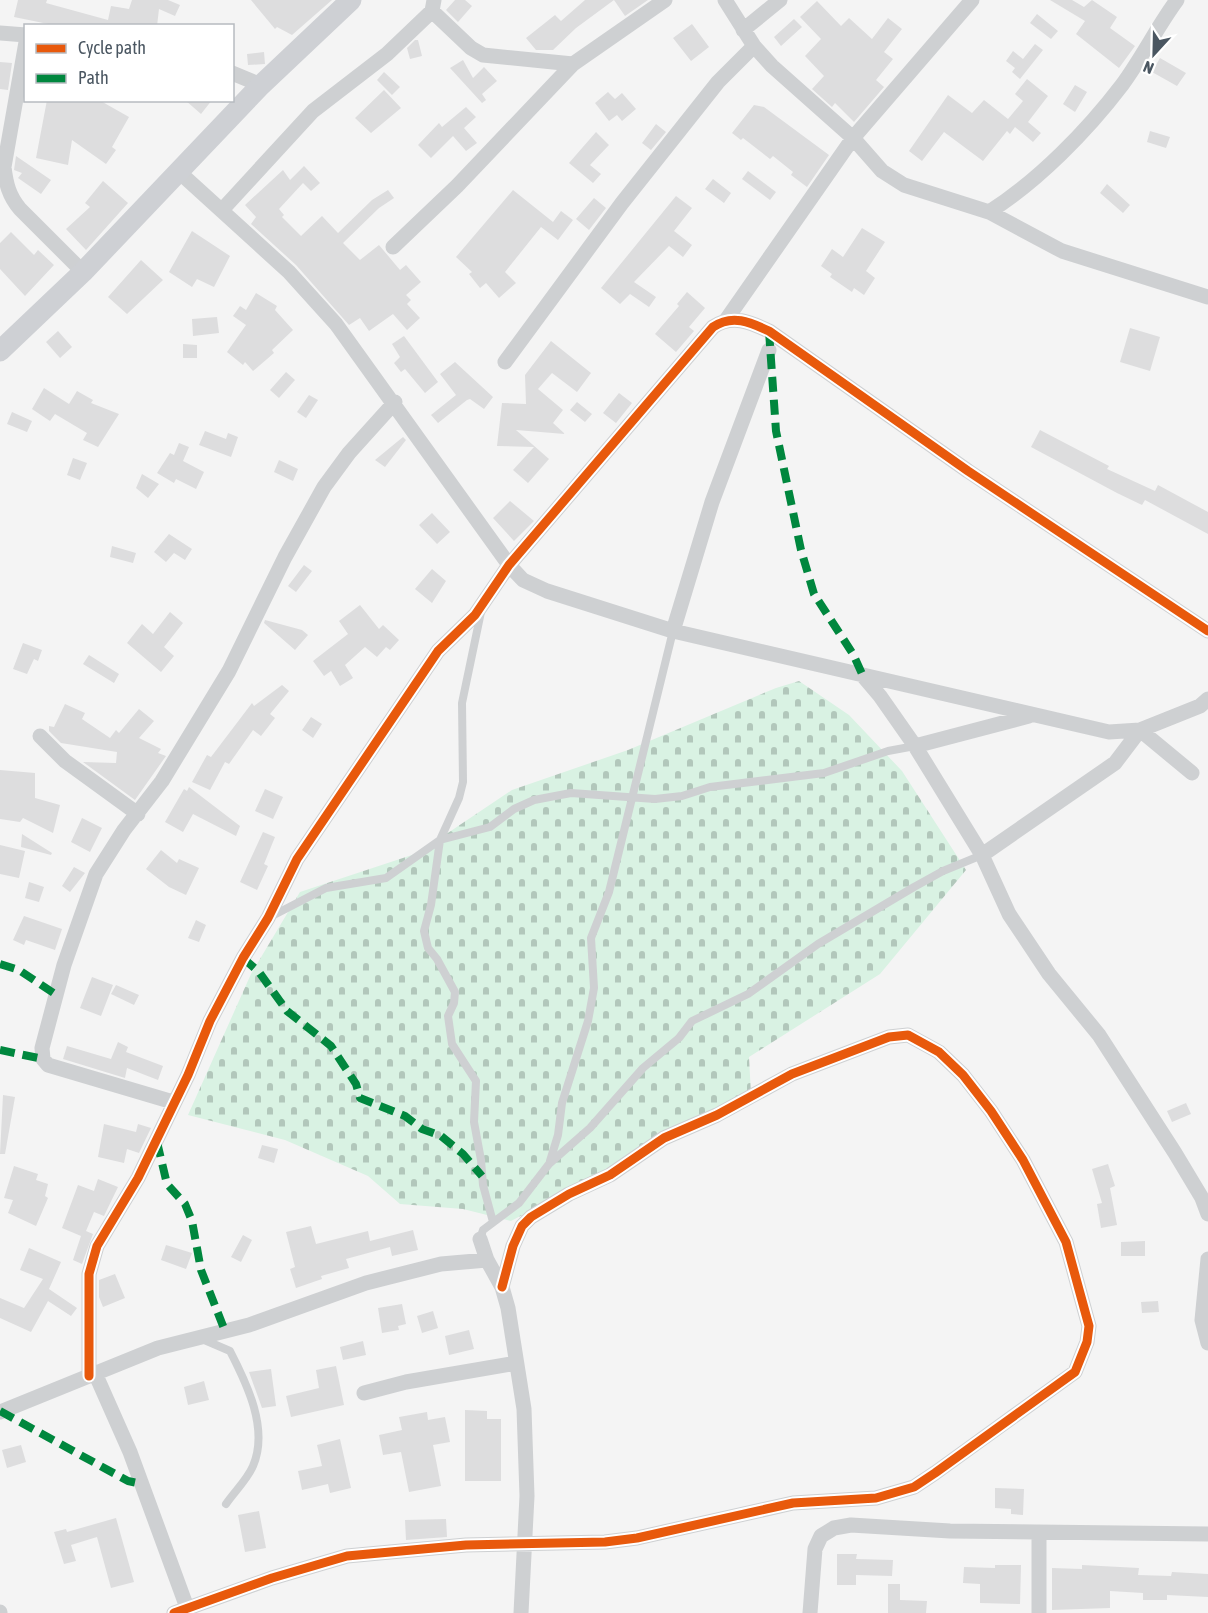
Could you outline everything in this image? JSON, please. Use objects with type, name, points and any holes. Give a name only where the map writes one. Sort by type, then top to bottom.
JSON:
[{"type":"main road","points":[[0,351],[83,272],[261,85],[351,0]]},
{"type":"street","points":[[393,247],[457,186],[573,64],[665,0]]},
{"type":"street","points":[[725,0],[754,46],[772,66],[854,138],[882,171],[904,185],[989,212],[1062,251],[1208,297]]},
{"type":"street","points":[[743,30],[780,0]]},
{"type":"street","points":[[502,1287],[515,1240],[522,1226],[531,1217],[568,1194],[610,1175],[664,1138],[717,1115],[792,1074],[889,1037],[908,1035],[939,1052],[963,1075],[991,1111],[1023,1160],[1066,1242],[1089,1326],[1087,1342],[1074,1372],[914,1487],[876,1498],[793,1503],[638,1538],[605,1542],[465,1545],[347,1556],[272,1578],[183,1611],[130,1452],[92,1375],[87,1314],[90,1274],[97,1246],[138,1178],[188,1075],[210,1021],[243,958],[268,918],[297,859],[438,651],[465,626],[509,565],[704,334],[726,320],[854,138],[972,0]]},
{"type":"street","points":[[989,212],[1017,194],[1102,109],[1122,84],[1177,0]]},
{"type":"street","points":[[222,210],[313,111],[387,54],[433,5],[471,48],[483,55],[573,64]]},
{"type":"street","points":[[0,33],[24,35]]},
{"type":"street","points":[[505,362],[622,203],[718,82],[754,46]]},
{"type":"street","points":[[24,53],[4,167],[6,184],[11,198],[20,209],[83,272]]},
{"type":"street","points":[[234,74],[261,85]]},
{"type":"street","points":[[178,171],[289,272],[336,324],[509,565],[524,580],[547,591],[673,631],[1109,732],[1140,730],[1200,706],[1208,699]]},
{"type":"street","points":[[726,320],[739,320],[769,331],[968,471],[1208,631]]},
{"type":"street","points":[[673,631],[712,502],[769,350]]},
{"type":"street","points":[[173,1102],[60,1071],[48,1065],[43,1059],[42,1048],[50,1012],[86,897],[107,854],[162,781],[229,671],[285,556],[324,487],[349,453],[394,402]]},
{"type":"street","points":[[863,676],[915,746],[982,855],[1009,914],[1049,974],[1099,1035],[1175,1153],[1202,1198],[1208,1214]]},
{"type":"street","points":[[915,746],[1032,716]]},
{"type":"street","points":[[1140,730],[1192,773]]},
{"type":"street","points":[[982,855],[1115,763],[1140,730]]},
{"type":"street","points":[[40,736],[66,761],[138,814]]},
{"type":"street","points":[[480,1239],[487,1260],[502,1287],[511,1325],[524,1409],[527,1496],[522,1613]]},
{"type":"street","points":[[1208,1259],[1202,1320],[1208,1343]]},
{"type":"street","points":[[0,1412],[158,1348],[249,1325],[402,1272],[441,1264],[487,1260]]},
{"type":"street","points":[[364,1393],[406,1382],[516,1363]]},
{"type":"street","points":[[810,1613],[815,1549],[821,1536],[834,1528],[851,1525],[1039,1534],[1208,1534]]},
{"type":"street","points":[[1039,1534],[1039,1613]]},
{"type":"lane","points":[[482,605],[462,703],[463,782],[459,798],[440,840],[425,938],[428,948],[437,959],[454,992],[454,1003],[448,1016],[452,1044],[476,1082],[474,1122],[483,1185],[493,1222]]},
{"type":"lane","points":[[549,1164],[558,1135],[562,1103],[588,1021],[594,988],[591,938],[609,892],[634,798],[673,631]]},
{"type":"lane","points":[[268,918],[326,888],[386,878],[440,840],[490,827],[514,809],[534,800],[571,794],[664,799],[710,787],[824,773],[888,751],[915,746]]},
{"type":"lane","points":[[480,1239],[483,1230],[519,1203],[549,1164],[590,1128],[643,1068],[680,1038],[692,1021],[748,994],[818,944],[914,887],[982,855]]},
{"type":"lane","points":[[197,1338],[230,1350],[240,1370],[260,1434],[259,1449],[253,1468],[226,1504]]},
{"type":"green space","points":[[799,681],[849,715],[902,771],[966,870],[880,974],[749,1057],[751,1094],[511,1221],[463,1209],[400,1204],[368,1176],[285,1140],[188,1115],[251,974],[300,892],[418,853],[512,790],[628,750],[776,688]]},
{"type":"building","points":[[18,0],[47,0],[46,3],[108,20],[111,6],[129,9],[132,0],[168,0],[180,5],[175,16],[159,9],[157,24],[48,24],[14,17]]},
{"type":"building","points":[[251,0],[332,0],[292,35],[277,27],[275,29]]},
{"type":"building","points":[[455,0],[465,0],[472,6],[458,22],[446,10]]},
{"type":"building","points":[[585,0],[614,0],[576,28],[553,50],[536,50],[526,38],[555,15],[561,21]]},
{"type":"building","points":[[614,0],[648,0],[625,16]]},
{"type":"building","points":[[1050,0],[1072,0],[1084,7],[1092,0],[1117,17],[1110,28],[1135,46],[1119,68],[1076,34],[1085,21]]},
{"type":"building","points":[[817,1],[841,26],[849,18],[872,39],[888,18],[902,29],[884,52],[893,59],[876,80],[884,87],[854,122],[835,103],[832,107],[812,89],[824,76],[805,56],[821,39],[800,17]]},
{"type":"building","points":[[1037,14],[1058,31],[1051,39],[1030,23]]},
{"type":"building","points":[[794,19],[802,27],[781,46],[774,37]]},
{"type":"building","points":[[692,24],[709,47],[691,61],[673,38]]},
{"type":"building","points":[[418,40],[422,56],[410,59],[407,48]]},
{"type":"building","points":[[1035,44],[1043,50],[1020,79],[1012,72],[1015,68],[1006,61],[1013,51],[1023,59]]},
{"type":"building","points":[[264,52],[265,64],[248,65],[247,54]]},
{"type":"building","points":[[1160,58],[1186,73],[1177,86],[1152,72]]},
{"type":"building","points":[[463,60],[473,78],[484,67],[497,81],[482,94],[486,100],[482,103],[450,68]]},
{"type":"building","points":[[0,62],[12,63],[8,90],[0,89]]},
{"type":"building","points":[[384,72],[400,87],[392,95],[377,80]]},
{"type":"building","points":[[1027,79],[1048,96],[1028,122],[1041,133],[1033,142],[1015,127],[1010,134],[1007,131],[983,161],[944,132],[922,161],[909,151],[948,95],[972,113],[984,100],[1008,119],[1023,101],[1015,94]]},
{"type":"building","points":[[1075,85],[1087,92],[1075,112],[1063,104]]},
{"type":"building","points":[[384,90],[401,108],[371,133],[355,118]]},
{"type":"building","points":[[608,92],[615,99],[622,93],[636,109],[622,121],[617,115],[609,121],[595,103]]},
{"type":"building","points":[[47,102],[103,102],[129,117],[112,147],[116,150],[106,164],[72,140],[68,165],[36,158]]},
{"type":"building","points":[[187,102],[210,102],[201,114]]},
{"type":"building","points":[[754,105],[764,107],[829,155],[807,187],[791,175],[793,172],[773,156],[770,159],[743,138],[741,140],[732,133]]},
{"type":"building","points":[[466,107],[476,117],[464,128],[477,143],[466,151],[453,136],[431,158],[418,145],[439,123],[442,127]]},
{"type":"building","points":[[656,124],[666,132],[651,150],[642,143]]},
{"type":"building","points":[[1150,131],[1170,137],[1166,148],[1147,142]]},
{"type":"building","points":[[596,132],[609,145],[590,165],[601,174],[593,183],[569,163]]},
{"type":"building","points":[[16,156],[51,180],[41,194],[18,178],[22,173],[14,170]]},
{"type":"building","points":[[304,166],[320,183],[311,191],[303,183],[279,209],[284,215],[282,217],[301,236],[322,216],[338,233],[372,200],[388,190],[394,198],[379,208],[343,243],[360,260],[379,245],[400,270],[406,265],[421,282],[406,295],[411,300],[407,304],[420,318],[407,330],[393,314],[369,331],[360,318],[349,325],[296,265],[251,224],[256,217],[245,205],[283,170],[290,180]]},
{"type":"building","points":[[748,171],[776,192],[770,200],[742,179]]},
{"type":"building","points":[[713,179],[731,193],[724,203],[705,189]]},
{"type":"building","points":[[103,181],[128,203],[86,250],[66,229],[90,207],[85,203]]},
{"type":"building","points":[[1107,184],[1130,205],[1123,213],[1100,193]]},
{"type":"building","points":[[513,190],[553,222],[561,211],[573,220],[558,240],[541,227],[505,272],[516,283],[499,298],[486,283],[480,288],[469,274],[472,272],[456,257]]},
{"type":"building","points":[[676,196],[692,208],[674,231],[692,245],[683,257],[669,246],[634,282],[656,297],[649,307],[630,294],[620,304],[601,288]]},
{"type":"building","points":[[594,198],[606,208],[589,230],[576,219]]},
{"type":"building","points":[[862,228],[885,242],[866,271],[875,278],[864,295],[854,288],[852,292],[830,277],[832,274],[821,266],[832,249],[843,257]]},
{"type":"building","points":[[192,231],[230,256],[214,287],[197,279],[192,287],[169,272]]},
{"type":"building","points":[[11,232],[34,255],[38,250],[54,265],[25,296],[0,269],[0,243]]},
{"type":"building","points":[[141,260],[163,280],[127,314],[108,297]]},
{"type":"building","points":[[687,292],[705,308],[689,327],[694,331],[676,352],[655,334],[679,306],[677,304]]},
{"type":"building","points":[[256,293],[277,306],[275,310],[293,330],[272,350],[274,353],[253,371],[245,362],[243,365],[227,352],[246,325],[233,316],[240,306],[246,310]]},
{"type":"building","points":[[217,317],[219,333],[193,336],[192,319]]},
{"type":"building","points":[[1130,328],[1160,337],[1150,371],[1120,362]]},
{"type":"building","points":[[58,331],[72,347],[60,358],[46,342]]},
{"type":"building","points":[[404,336],[438,382],[425,393],[405,369],[401,372],[394,363],[400,357],[392,344]]},
{"type":"building","points":[[551,341],[591,373],[577,392],[552,373],[538,389],[563,410],[553,423],[565,434],[516,430],[549,459],[528,483],[513,470],[534,447],[497,446],[502,403],[526,404],[525,375]]},
{"type":"building","points":[[183,344],[197,345],[197,358],[183,358]]},
{"type":"building","points":[[455,362],[493,397],[484,409],[470,399],[467,400],[438,423],[431,415],[456,395],[440,374]]},
{"type":"building","points":[[286,372],[295,380],[279,398],[270,390]]},
{"type":"building","points":[[44,388],[69,404],[77,391],[93,400],[91,403],[119,414],[98,447],[83,440],[87,433],[55,414],[50,421],[32,409]]},
{"type":"building","points":[[619,393],[632,403],[616,423],[603,413]]},
{"type":"building","points":[[309,395],[318,400],[306,418],[297,412]]},
{"type":"building","points":[[577,402],[592,414],[585,422],[570,410]]},
{"type":"building","points":[[12,412],[32,421],[27,432],[7,424]]},
{"type":"building","points":[[1040,430],[1109,466],[1107,469],[1155,491],[1158,485],[1208,512],[1208,534],[1145,500],[1142,505],[1117,493],[1031,447]]},
{"type":"building","points":[[205,431],[226,439],[228,433],[238,437],[231,457],[199,445]]},
{"type":"building","points":[[403,437],[406,440],[385,467],[375,460]]},
{"type":"building","points":[[179,443],[189,447],[183,461],[204,472],[196,489],[176,479],[174,483],[157,473],[170,453],[174,455]]},
{"type":"building","points":[[73,458],[87,463],[80,480],[67,475]]},
{"type":"building","points":[[279,460],[298,469],[293,481],[274,472]]},
{"type":"building","points":[[142,474],[159,484],[148,498],[136,488]]},
{"type":"building","points":[[510,501],[534,521],[514,541],[493,518]]},
{"type":"building","points":[[432,513],[450,532],[437,544],[419,525]]},
{"type":"building","points":[[169,534],[192,549],[185,560],[174,553],[166,562],[154,552]]},
{"type":"building","points":[[112,546],[136,553],[133,563],[110,557]]},
{"type":"building","points":[[304,565],[312,571],[296,592],[288,586]]},
{"type":"building","points":[[432,569],[446,581],[432,603],[415,589]]},
{"type":"building","points":[[360,605],[379,629],[383,625],[399,640],[390,650],[386,647],[377,657],[365,647],[345,665],[353,678],[340,686],[331,671],[324,676],[313,661],[348,634],[339,621]]},
{"type":"building","points":[[170,612],[183,623],[164,647],[174,656],[161,672],[127,643],[142,624],[153,634]]},
{"type":"building","points":[[265,620],[302,630],[308,635],[295,650],[264,623]]},
{"type":"building","points":[[23,643],[42,650],[38,661],[34,659],[27,674],[13,669]]},
{"type":"building","points":[[89,655],[119,674],[114,683],[83,664]]},
{"type":"building","points":[[282,685],[289,691],[270,714],[275,718],[261,736],[253,730],[229,764],[225,762],[210,790],[192,782],[207,755],[211,757],[252,703],[254,706]]},
{"type":"building","points":[[65,704],[85,713],[82,719],[110,738],[116,730],[119,733],[139,709],[154,721],[139,738],[161,749],[158,753],[166,756],[135,800],[83,762],[116,763],[117,752],[61,743],[49,731],[49,726],[54,727]]},
{"type":"building","points":[[311,717],[322,724],[313,738],[302,730]]},
{"type":"building","points":[[0,770],[35,773],[35,798],[60,805],[53,833],[23,818],[20,822],[0,819]]},
{"type":"building","points":[[189,787],[240,826],[236,836],[193,814],[183,832],[165,822],[184,789],[187,791]]},
{"type":"building","points":[[265,789],[283,797],[273,819],[255,811]]},
{"type":"building","points":[[82,818],[102,828],[90,852],[71,842]]},
{"type":"building","points":[[263,832],[275,837],[264,864],[268,866],[257,890],[240,882]]},
{"type":"building","points":[[22,834],[52,853],[51,855],[21,847]]},
{"type":"building","points":[[0,845],[25,851],[19,878],[0,874]]},
{"type":"building","points":[[161,850],[177,863],[179,859],[199,868],[186,895],[169,887],[146,869]]},
{"type":"building","points":[[74,867],[85,873],[70,892],[62,886]]},
{"type":"building","points":[[29,882],[44,887],[39,902],[25,898]]},
{"type":"building","points":[[24,916],[62,929],[55,950],[26,940],[24,945],[13,940]]},
{"type":"building","points":[[196,920],[206,925],[199,942],[188,938]]},
{"type":"building","points":[[92,977],[113,985],[101,1016],[80,1008]]},
{"type":"building","points":[[116,985],[139,995],[134,1005],[111,994]]},
{"type":"building","points":[[118,1042],[128,1047],[126,1052],[163,1066],[158,1080],[127,1068],[125,1078],[63,1059],[67,1046],[111,1059]]},
{"type":"building","points":[[3,1095],[15,1097],[5,1154],[0,1154]]},
{"type":"building","points":[[1186,1103],[1191,1114],[1172,1122],[1167,1111]]},
{"type":"building","points":[[104,1124],[136,1132],[138,1124],[151,1128],[139,1153],[127,1149],[124,1163],[98,1157]]},
{"type":"building","points":[[262,1145],[278,1149],[274,1163],[258,1158]]},
{"type":"building","points":[[1108,1164],[1115,1186],[1110,1188],[1117,1225],[1101,1228],[1097,1204],[1102,1203],[1092,1169]]},
{"type":"building","points":[[14,1166],[38,1174],[36,1180],[48,1184],[45,1196],[48,1198],[36,1226],[8,1213],[13,1200],[4,1198]]},
{"type":"building","points":[[98,1179],[118,1187],[104,1216],[94,1212],[86,1231],[93,1234],[82,1264],[73,1260],[81,1236],[62,1228],[78,1185],[94,1191]]},
{"type":"building","points":[[311,1226],[316,1244],[368,1231],[370,1241],[413,1230],[418,1250],[392,1256],[390,1247],[346,1259],[349,1268],[321,1276],[322,1279],[296,1288],[290,1269],[295,1267],[286,1232]]},
{"type":"building","points":[[243,1235],[252,1240],[241,1262],[231,1257]]},
{"type":"building","points":[[1145,1241],[1145,1256],[1121,1256],[1121,1242]]},
{"type":"building","points":[[166,1245],[192,1253],[186,1269],[161,1260]]},
{"type":"building","points":[[29,1248],[61,1262],[49,1289],[77,1308],[71,1316],[48,1301],[31,1332],[0,1318],[0,1298],[24,1308],[43,1279],[20,1270]]},
{"type":"building","points":[[115,1274],[125,1298],[103,1307],[99,1297],[99,1280]]},
{"type":"building","points":[[1158,1301],[1159,1312],[1142,1313],[1141,1302]]},
{"type":"building","points":[[402,1304],[406,1324],[398,1326],[399,1330],[382,1333],[378,1308]]},
{"type":"building","points":[[433,1311],[438,1328],[422,1333],[417,1316]]},
{"type":"building","points":[[469,1330],[474,1349],[449,1355],[445,1336]]},
{"type":"building","points":[[363,1341],[366,1355],[343,1360],[340,1347]]},
{"type":"building","points":[[336,1366],[344,1405],[291,1417],[286,1396],[319,1388],[316,1370]]},
{"type":"building","points":[[271,1369],[276,1406],[262,1408],[249,1372]]},
{"type":"building","points":[[204,1381],[209,1400],[188,1405],[184,1387]]},
{"type":"building","points":[[465,1410],[487,1411],[487,1419],[501,1419],[501,1481],[465,1481]]},
{"type":"building","points":[[427,1412],[428,1420],[445,1417],[450,1442],[433,1445],[441,1486],[409,1492],[401,1452],[383,1455],[379,1435],[402,1430],[399,1417]]},
{"type":"building","points":[[340,1439],[351,1488],[330,1493],[328,1484],[302,1490],[298,1471],[322,1466],[317,1445]]},
{"type":"building","points":[[21,1445],[26,1462],[7,1468],[2,1450]]},
{"type":"building","points":[[995,1488],[1024,1489],[1023,1515],[1011,1514],[1011,1509],[995,1508]]},
{"type":"building","points":[[259,1511],[266,1548],[245,1552],[238,1515]]},
{"type":"building","points":[[116,1518],[134,1582],[111,1588],[97,1537],[71,1545],[76,1561],[64,1564],[54,1532],[66,1529],[67,1532]]},
{"type":"building","points":[[446,1519],[447,1537],[406,1540],[405,1520]]},
{"type":"building","points":[[837,1554],[857,1554],[856,1559],[893,1560],[892,1576],[856,1575],[856,1585],[837,1585]]},
{"type":"building","points":[[995,1565],[1021,1565],[1020,1604],[980,1603],[980,1584],[963,1583],[964,1567],[995,1568]]},
{"type":"building","points":[[1082,1565],[1139,1568],[1138,1575],[1171,1576],[1172,1572],[1208,1574],[1208,1597],[1167,1595],[1167,1600],[1143,1600],[1143,1593],[1110,1591],[1110,1608],[1052,1610],[1052,1568],[1082,1569]]},
{"type":"building","points":[[888,1584],[900,1584],[900,1600],[927,1601],[926,1613],[888,1613]]},
{"type":"marked path","points":[[769,331],[776,431],[801,550],[814,594],[853,654],[863,676]]},
{"type":"marked path","points":[[243,958],[259,972],[287,1011],[331,1046],[356,1084],[360,1098],[405,1116],[422,1129],[441,1136],[463,1154],[482,1176]]},
{"type":"marked path","points":[[0,964],[19,970],[55,994]]},
{"type":"marked path","points":[[0,1050],[43,1059]]},
{"type":"marked path","points":[[157,1142],[167,1184],[185,1204],[192,1221],[201,1270],[225,1331]]},
{"type":"marked path","points":[[0,1411],[128,1481],[142,1484]]},
{"type":"cycle path","points":[[89,1376],[89,1274],[97,1246],[138,1178],[188,1075],[210,1021],[243,958],[268,918],[297,859],[438,651],[475,615],[509,565],[713,327],[734,320],[748,322],[769,331],[968,471],[1208,631]]},
{"type":"cycle path","points":[[174,1613],[272,1578],[347,1556],[466,1545],[605,1542],[637,1538],[793,1503],[876,1498],[914,1487],[1075,1372],[1087,1342],[1089,1326],[1066,1242],[1023,1160],[991,1111],[963,1075],[939,1052],[908,1035],[889,1037],[792,1074],[717,1115],[664,1138],[610,1175],[569,1194],[531,1217],[522,1226],[513,1246],[502,1287]]}]
